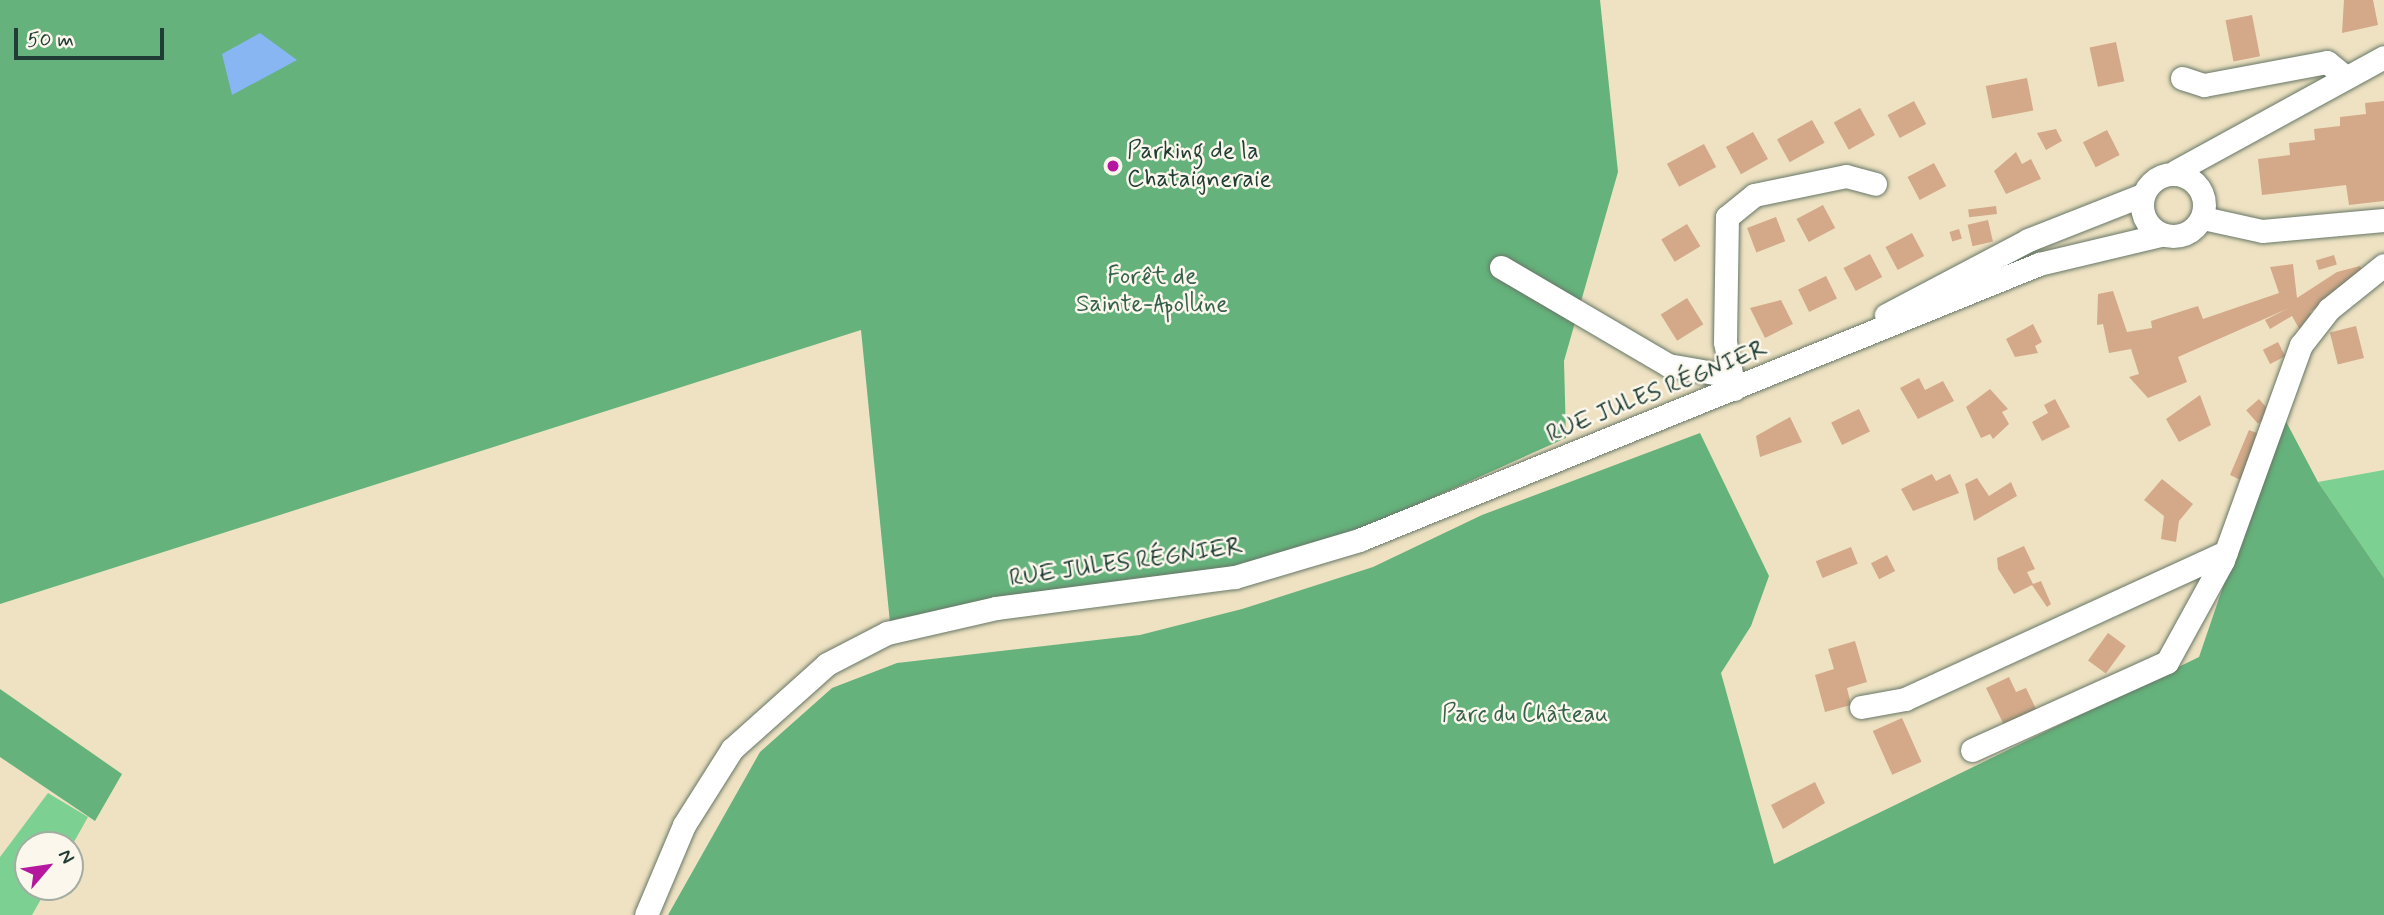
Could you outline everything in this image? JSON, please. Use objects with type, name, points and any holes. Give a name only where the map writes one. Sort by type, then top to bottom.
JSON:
[{"type":"street","points":[[2211,151],[2198,194],[2203,218],[2191,234],[2161,235],[2142,195],[2153,179],[2176,171],[2211,151],[2344,76],[2384,57]]},
{"type":"street","points":[[2182,78],[2204,85],[2326,62],[2344,76]]},
{"type":"street","points":[[2176,171],[2198,194]]},
{"type":"street","points":[[1501,267],[1668,365],[1733,382],[1725,342],[1727,217],[1754,195],[1846,176],[1875,184]]},
{"type":"street","name":"RUE JULES RÉGNIER","points":[[1803,361],[2028,240],[2142,195]]},
{"type":"street","points":[[2203,218],[2262,231],[2384,220]]},
{"type":"street","name":"RUE JULES RÉGNIER","points":[[646,915],[684,825],[732,749],[827,664],[887,633],[996,608],[1235,577],[1359,540],[1733,382],[1803,361],[2039,264],[2161,235]]},
{"type":"street","points":[[1972,750],[2167,663],[2226,552],[2301,345],[2329,309],[2384,265]]},
{"type":"street","points":[[1861,707],[1905,699],[2226,552]]},
{"type":"green space","name":"Forêt de Sainte-Apolline","points":[[0,0],[1600,0],[1618,172],[1564,361],[1566,438],[1321,548],[892,643],[861,330],[0,604]]},
{"type":"green space","name":"Parc du Château","points":[[2282,414],[2318,482],[2384,578],[2384,915],[668,915],[760,752],[832,688],[897,663],[1140,635],[1242,609],[1373,567],[1482,515],[1700,433],[1769,576],[1751,626],[1721,673],[1774,864],[2199,657]]},
{"type":"green space","points":[[2384,470],[2384,578],[2318,482]]},
{"type":"green space","points":[[0,689],[122,774],[95,821],[0,757]]},
{"type":"green space","points":[[48,793],[88,817],[80,831],[20,831]]},
{"type":"green space","points":[[14,838],[14,901],[40,901],[32,915],[0,915],[0,857]]},
{"type":"water","points":[[260,33],[297,60],[232,95],[222,54]]},
{"type":"building","points":[[2344,0],[2373,0],[2378,25],[2342,33]]},
{"type":"building","points":[[2252,15],[2260,56],[2234,61],[2225,20]]},
{"type":"building","points":[[2116,42],[2124,81],[2098,87],[2090,48]]},
{"type":"building","points":[[2027,78],[2033,110],[1992,118],[1986,86]]},
{"type":"building","points":[[1914,101],[1926,124],[1900,138],[1888,115]]},
{"type":"building","points":[[2384,101],[2384,201],[2349,205],[2346,185],[2262,195],[2258,159],[2290,155],[2289,143],[2315,140],[2314,129],[2340,126],[2340,117],[2366,114],[2365,103]]},
{"type":"building","points":[[1860,108],[1875,135],[1849,150],[1834,123]]},
{"type":"building","points":[[1812,120],[1825,143],[1790,162],[1777,139]]},
{"type":"building","points":[[2056,129],[2062,141],[2046,150],[2037,133]]},
{"type":"building","points":[[2107,130],[2120,155],[2096,167],[2083,142]]},
{"type":"building","points":[[1753,132],[1768,159],[1741,174],[1726,147]]},
{"type":"building","points":[[1704,144],[1716,167],[1679,187],[1667,164]]},
{"type":"building","points":[[2016,152],[2022,164],[2031,159],[2041,179],[2006,194],[1994,171]]},
{"type":"building","points":[[1934,163],[1946,186],[1920,200],[1908,177]]},
{"type":"building","points":[[1823,205],[1835,228],[1809,242],[1797,219]]},
{"type":"building","points":[[1996,206],[1997,214],[1969,217],[1968,209]]},
{"type":"building","points":[[1776,217],[1785,241],[1756,252],[1747,228]]},
{"type":"building","points":[[1988,220],[1993,241],[1972,246],[1968,225]]},
{"type":"building","points":[[1687,224],[1700,246],[1675,262],[1661,239]]},
{"type":"building","points":[[1959,229],[1962,239],[1952,241],[1949,232]]},
{"type":"building","points":[[1912,233],[1924,256],[1898,270],[1886,247]]},
{"type":"building","points":[[1870,254],[1882,277],[1856,291],[1844,268]]},
{"type":"building","points":[[2334,255],[2337,265],[2319,270],[2316,261]]},
{"type":"building","points":[[2293,264],[2297,298],[2337,272],[2360,266],[2364,273],[2310,312],[2315,320],[2301,332],[2292,316],[2270,329],[2265,320],[2289,308],[2178,357],[2187,382],[2148,398],[2129,377],[2139,374],[2131,349],[2109,353],[2103,324],[2097,325],[2098,294],[2113,291],[2127,332],[2152,328],[2151,321],[2198,306],[2203,319],[2279,293],[2270,267]]},
{"type":"building","points":[[1826,276],[1837,298],[1809,312],[1798,290]]},
{"type":"building","points":[[1687,298],[1703,324],[1677,341],[1661,314]]},
{"type":"building","points":[[1781,300],[1793,324],[1765,338],[1750,308]]},
{"type":"building","points":[[2033,324],[2042,342],[2035,346],[2038,353],[2015,357],[2006,339]]},
{"type":"building","points":[[2356,326],[2364,358],[2338,365],[2330,333]]},
{"type":"building","points":[[2278,342],[2285,356],[2270,364],[2263,350]]},
{"type":"building","points":[[1919,378],[1925,390],[1943,381],[1954,401],[1918,419],[1900,388]]},
{"type":"building","points":[[1990,389],[2008,409],[2002,412],[2009,424],[1993,439],[1990,434],[1981,438],[1966,407]]},
{"type":"building","points":[[2200,395],[2211,425],[2179,442],[2166,419]]},
{"type":"building","points":[[2055,399],[2070,427],[2042,441],[2032,422],[2048,413],[2044,405]]},
{"type":"building","points":[[2259,399],[2271,413],[2258,424],[2246,410]]},
{"type":"building","points":[[1859,409],[1870,431],[1842,445],[1831,423]]},
{"type":"building","points":[[1790,417],[1802,442],[1760,457],[1756,436]]},
{"type":"building","points":[[2249,430],[2262,435],[2247,483],[2230,475]]},
{"type":"building","points":[[1932,474],[1936,481],[1950,474],[1959,493],[1913,511],[1901,489]]},
{"type":"building","points":[[1977,478],[1989,496],[2011,482],[2017,496],[1974,521],[1965,484]]},
{"type":"building","points":[[2162,479],[2193,504],[2179,521],[2176,542],[2161,539],[2164,516],[2144,500]]},
{"type":"building","points":[[2024,546],[2035,569],[2027,572],[2033,584],[2041,581],[2051,604],[2047,607],[2032,585],[2014,594],[1998,569],[1997,558]]},
{"type":"building","points":[[1851,547],[1858,564],[1823,578],[1816,561]]},
{"type":"building","points":[[1887,555],[1895,571],[1879,579],[1871,563]]},
{"type":"building","points":[[2108,633],[2126,646],[2106,673],[2088,661]]},
{"type":"building","points":[[1855,641],[1867,682],[1847,688],[1851,705],[1825,712],[1815,675],[1834,669],[1828,649]]},
{"type":"building","points":[[2009,677],[2016,692],[2026,688],[2036,709],[2004,725],[1986,688]]},
{"type":"building","points":[[1902,718],[1922,762],[1892,775],[1873,731]]},
{"type":"building","points":[[1815,782],[1825,803],[1783,829],[1771,805]]},
{"type":"place","name":"Parking de la Chataigneraie","points":[[1113,166]]}]
